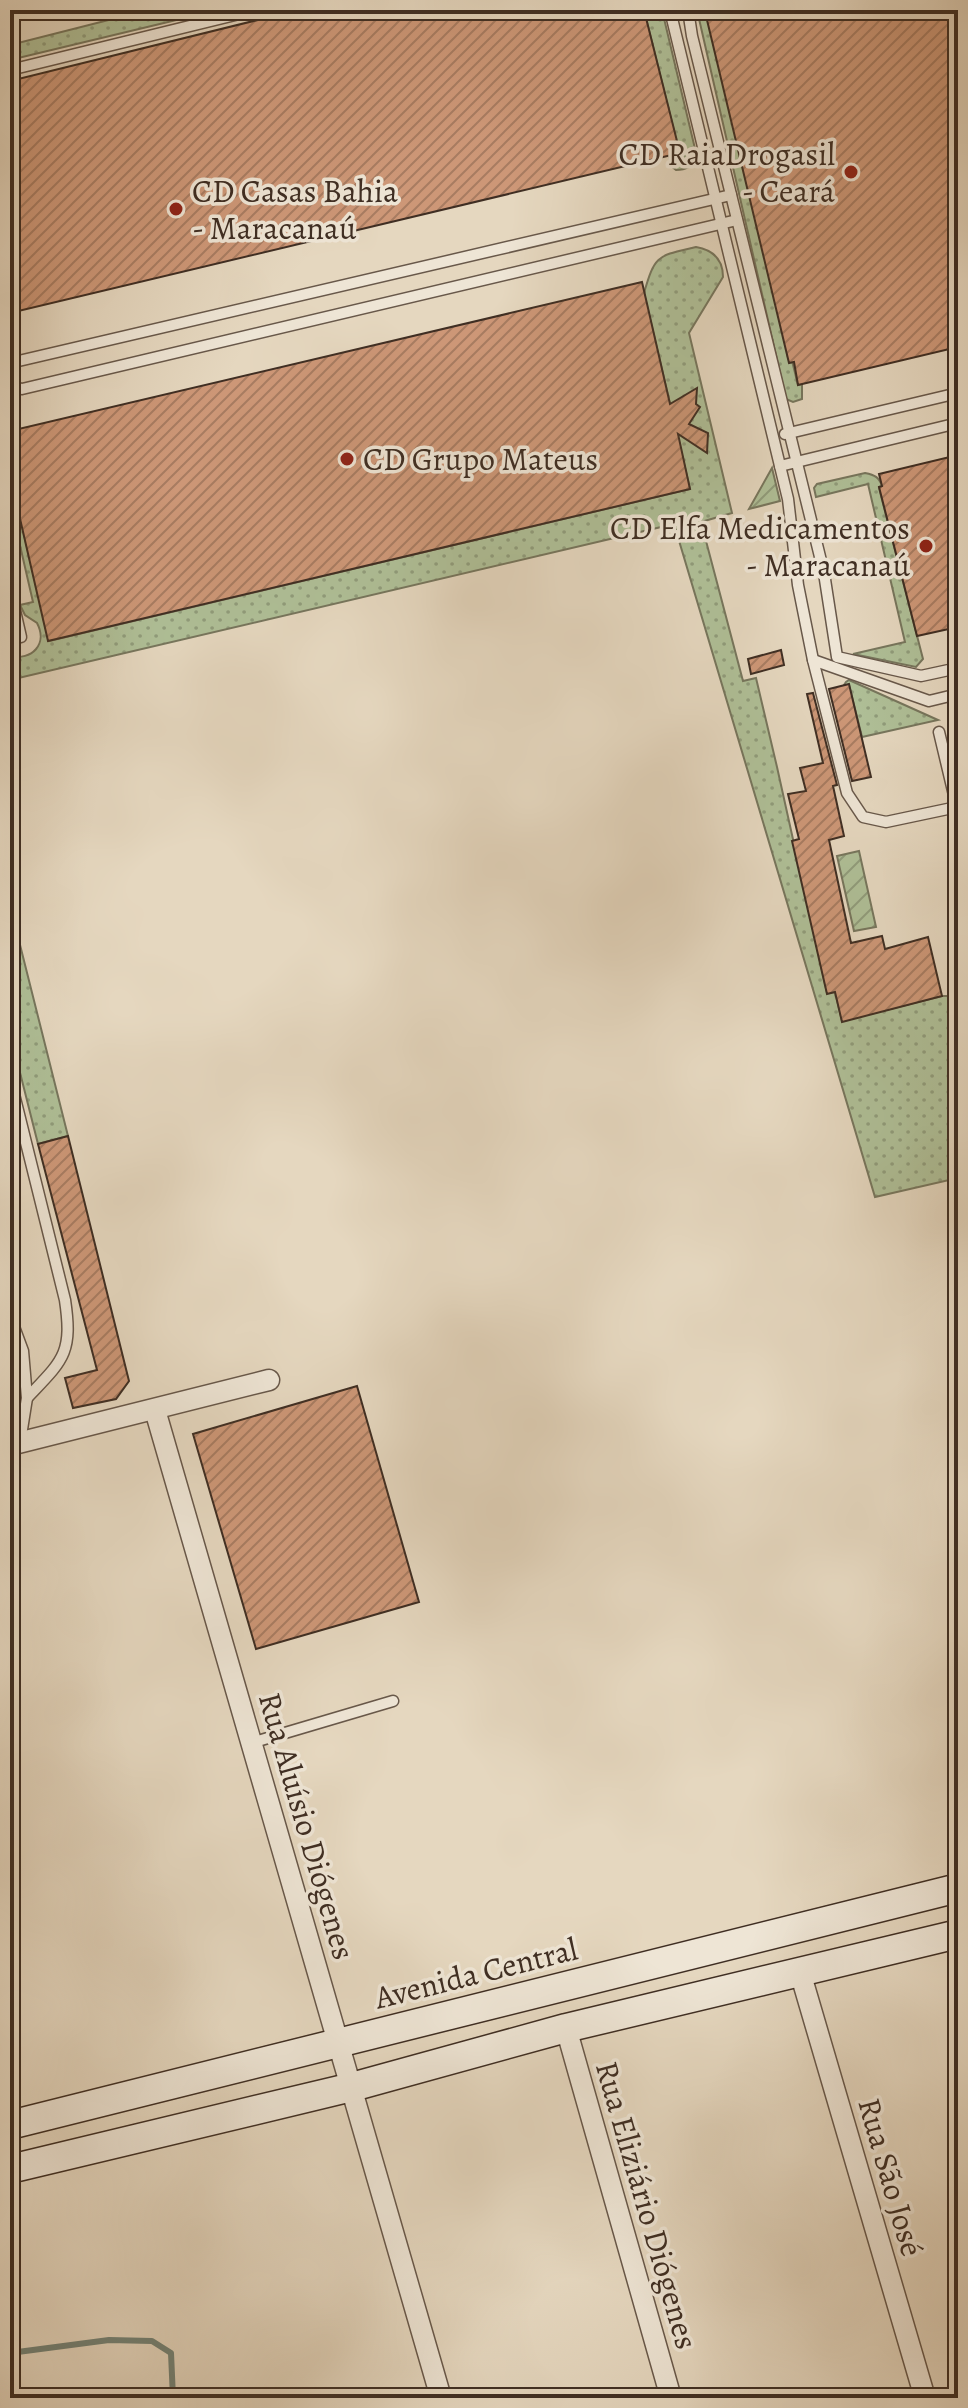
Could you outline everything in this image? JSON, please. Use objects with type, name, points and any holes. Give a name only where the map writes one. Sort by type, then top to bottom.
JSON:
[{"type":"street","points":[[15,1443],[269,1380]]},
{"type":"street","name":"Rua Aluísio Diógenes","points":[[155,1410],[441,2398]]},
{"type":"street","name":"Avenida Central","points":[[10,2125],[958,1888]]},
{"type":"street","points":[[10,2169],[352,2087],[566,2028],[958,1934]]},
{"type":"street","name":"Rua São José","points":[[800,1972],[925,2398]]},
{"type":"street","name":"Rua Eliziário Diógenes","points":[[566,2028],[671,2398]]},
{"type":"lane","points":[[10,70],[255,10]]},
{"type":"lane","points":[[670,10],[788,499],[798,585],[813,660],[847,793],[863,817],[886,822],[957,810],[939,732]]},
{"type":"lane","points":[[688,10],[695,50],[824,573],[837,657],[921,676],[958,668]]},
{"type":"lane","points":[[10,363],[731,195]]},
{"type":"lane","points":[[10,386],[22,389],[737,220]]},
{"type":"lane","points":[[773,436],[958,393]]},
{"type":"lane","points":[[780,466],[958,423]]},
{"type":"lane","points":[[10,589],[21,637]]},
{"type":"lane","points":[[813,660],[929,701],[958,694]]},
{"type":"lane","points":[[10,1078],[65,1300],[68,1324],[67,1347],[54,1369],[27,1398]]},
{"type":"lane","points":[[11,1322],[23,1351],[27,1398],[15,1443]]},
{"type":"lane","points":[[251,1743],[393,1701]]},
{"type":"green space","points":[[148,10],[218,10],[10,60],[10,45]]},
{"type":"green space","points":[[644,10],[662,10],[697,157],[683,169],[676,170],[671,166],[669,155],[674,131]]},
{"type":"green space","points":[[697,10],[708,10],[798,385],[802,384],[802,399],[793,402],[786,399]]},
{"type":"green space","points":[[696,247],[716,257],[723,271],[723,277],[689,333],[732,513],[701,522],[743,681],[756,678],[827,993],[835,992],[842,1021],[942,996],[958,996],[958,1178],[875,1197],[674,524],[10,680],[10,656],[31,653],[41,638],[37,623],[25,615],[20,605],[33,602],[10,502],[10,475],[49,641],[690,489],[644,293],[651,271],[660,259],[673,252]]},
{"type":"green space","points":[[772,468],[780,501],[749,509]]},
{"type":"green space","points":[[865,473],[876,477],[882,486],[879,488],[923,659],[916,667],[853,654],[905,642],[868,484],[816,497],[814,488],[817,484]]},
{"type":"green space","points":[[849,680],[938,720],[862,737],[849,685],[844,685]]},
{"type":"green space","points":[[859,851],[876,927],[854,931],[837,856]]},
{"type":"green space","points":[[10,905],[68,1136],[38,1144],[10,1033]]},
{"type":"building","name":"CD Casas Bahia - Maracanaú","points":[[298,10],[644,10],[680,153],[10,313],[10,81]]},
{"type":"building","name":"CD RaiaDrogasil - Ceará","points":[[708,10],[958,10],[958,347],[798,385],[794,362],[789,363],[707,20],[710,20]]},
{"type":"building","name":"CD Grupo Mateus","points":[[642,282],[670,404],[697,388],[696,404],[700,407],[689,424],[708,433],[707,453],[678,434],[690,489],[48,641],[10,475],[10,431]]},
{"type":"building","name":"CD Elfa Medicamentos - Maracanaú","points":[[958,455],[958,627],[917,636],[879,487],[882,486],[879,474]]},
{"type":"building","points":[[781,650],[784,665],[751,674],[748,659]]},
{"type":"building","points":[[849,684],[871,777],[852,781],[829,689]]},
{"type":"building","points":[[813,693],[837,785],[833,786],[844,836],[829,840],[851,943],[882,936],[885,949],[928,937],[942,996],[842,1022],[835,992],[827,994],[792,841],[799,839],[788,794],[806,791],[800,768],[823,763],[807,694]]},
{"type":"building","points":[[68,1136],[129,1381],[116,1399],[73,1408],[65,1378],[97,1370],[38,1144]]},
{"type":"building","points":[[357,1386],[419,1602],[256,1649],[193,1434]]},
{"type":"waterway","points":[[10,2353],[109,2340],[152,2341],[171,2353],[173,2398]]},
{"type":"place","name":"CD RaiaDrogasil - Ceará","points":[[851,172]]},
{"type":"place","name":"CD Casas Bahia - Maracanaú","points":[[176,209]]},
{"type":"place","name":"CD Grupo Mateus","points":[[347,459]]},
{"type":"place","name":"CD Elfa Medicamentos - Maracanaú","points":[[926,546]]}]
